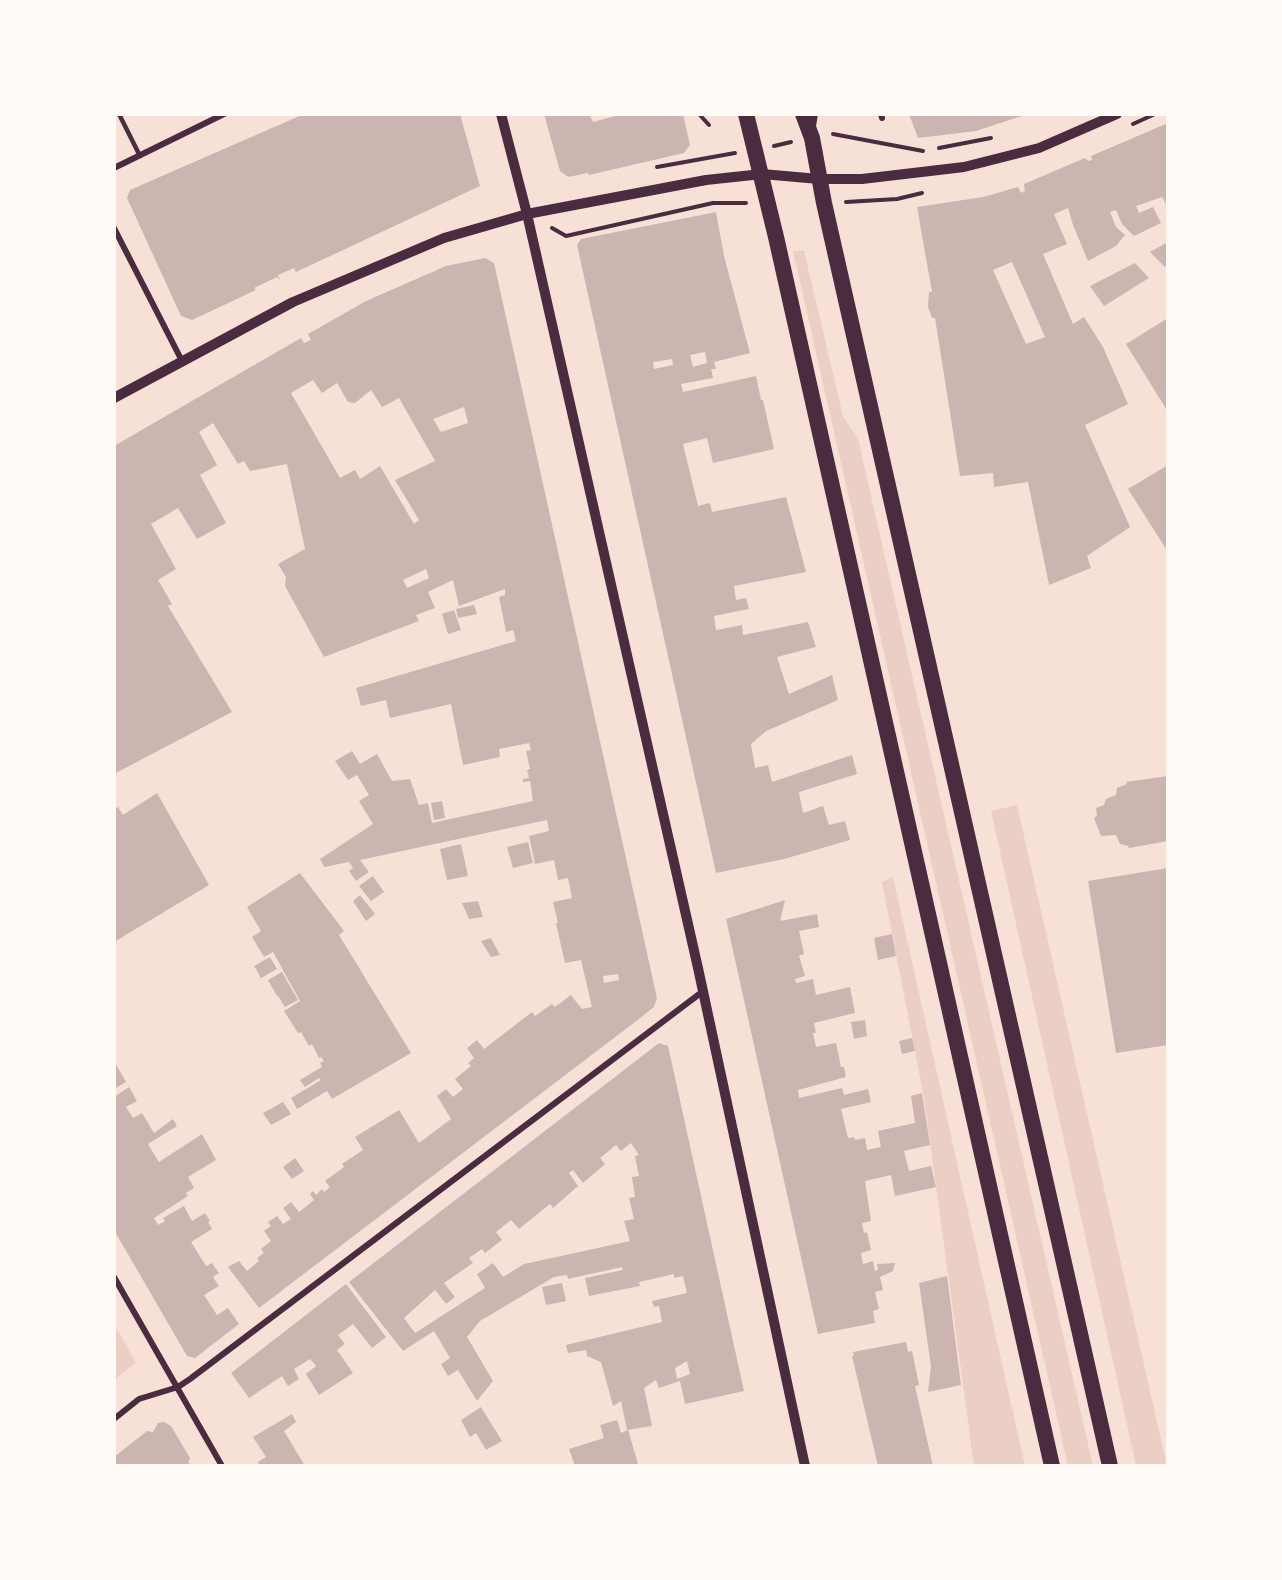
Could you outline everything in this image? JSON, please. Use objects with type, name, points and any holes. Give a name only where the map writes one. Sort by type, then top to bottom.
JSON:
[{"type":"highway","points":[[746,114],[762,174],[1052,1466]]},
{"type":"highway","points":[[803,114],[812,138],[824,203],[1110,1466]]},
{"type":"street","points":[[114,168],[224,114]]},
{"type":"street","points":[[501,114],[527,214],[702,992],[805,1466]]},
{"type":"street","points":[[812,138],[815,114]]},
{"type":"street","points":[[114,399],[293,302],[444,238],[527,214],[705,180],[762,174],[819,180],[862,179],[964,167],[1039,148],[1117,114]]},
{"type":"street","points":[[114,228],[182,361]]},
{"type":"street","points":[[114,1419],[139,1399],[178,1387],[702,992]]},
{"type":"street","points":[[114,1277],[222,1466]]},
{"type":"lane","points":[[119,114],[140,156]]},
{"type":"path","points":[[699,114],[709,125]]},
{"type":"path","points":[[1149,117],[1155,114]]},
{"type":"path","points":[[824,203],[897,199]]},
{"type":"path","points":[[527,214],[566,236],[713,203],[768,203]]},
{"type":"shaded area","points":[[793,251],[804,251],[843,416],[858,439],[1093,1466],[1068,1466]]},
{"type":"shaded area","points":[[1017,805],[1167,1466],[1136,1466],[991,811]]},
{"type":"shaded area","points":[[893,877],[1025,1466],[974,1466],[924,1098],[882,882]]},
{"type":"shaded area","points":[[118,1330],[136,1363],[114,1380],[114,1333]]},
{"type":"building","points":[[304,114],[460,114],[480,186],[296,272],[294,268],[278,275],[280,280],[277,277],[254,288],[256,290],[192,320],[181,316],[127,198],[130,190]]},
{"type":"building","points":[[544,114],[589,114],[593,122],[615,116],[615,114],[683,114],[690,145],[684,153],[589,175],[588,173],[568,177],[560,171]]},
{"type":"building","points":[[909,114],[1028,114],[976,131],[918,138]]},
{"type":"building","points":[[1168,123],[1168,203],[1166,204],[1162,197],[1136,206],[1139,213],[1153,207],[1161,223],[1134,236],[1122,224],[1116,210],[1110,212],[1116,227],[1125,235],[1116,246],[1088,261],[1068,208],[1054,214],[1067,244],[1043,254],[1073,324],[1084,317],[1103,347],[1128,404],[1085,425],[1130,527],[1087,556],[1091,568],[1049,585],[1028,482],[994,487],[993,473],[960,476],[935,318],[932,318],[928,307],[929,292],[932,292],[917,207],[983,197],[1018,187],[1021,193],[1025,191],[1024,184],[1085,158],[1088,161],[1092,160],[1091,156]],"holes":[[[1012,262],[1045,337],[1026,344],[993,270]]]},
{"type":"building","points":[[716,212],[724,256],[750,353],[714,362],[716,369],[711,369],[713,378],[681,384],[683,392],[756,376],[774,449],[713,463],[707,438],[683,444],[698,506],[710,503],[712,512],[786,497],[806,572],[734,586],[736,600],[746,598],[749,609],[714,616],[716,630],[742,625],[743,635],[808,622],[816,647],[777,657],[789,694],[832,675],[838,700],[766,731],[751,744],[755,768],[768,765],[772,782],[852,755],[857,774],[799,792],[803,813],[823,806],[829,825],[845,821],[850,840],[784,859],[716,873],[577,245],[581,239]],"holes":[[[705,352],[707,363],[693,367],[690,355]],[[672,359],[673,365],[654,369],[653,362]]]},
{"type":"building","points":[[1168,242],[1168,265],[1165,267],[1150,252]]},
{"type":"building","points":[[485,258],[494,263],[657,998],[654,1007],[635,1022],[259,1308],[228,1267],[239,1261],[247,1271],[259,1261],[257,1258],[264,1253],[261,1249],[271,1241],[264,1231],[271,1226],[268,1222],[277,1216],[283,1224],[291,1219],[283,1208],[291,1202],[299,1212],[314,1200],[310,1194],[313,1191],[316,1195],[322,1189],[324,1192],[330,1187],[325,1181],[344,1167],[342,1164],[363,1150],[355,1137],[399,1110],[419,1143],[451,1119],[437,1096],[446,1089],[453,1097],[463,1089],[455,1079],[471,1066],[468,1063],[474,1058],[467,1048],[477,1040],[484,1049],[532,1012],[535,1016],[552,1004],[555,1007],[571,995],[582,1009],[592,1007],[581,960],[565,963],[556,923],[558,923],[553,902],[572,898],[568,878],[558,880],[554,860],[535,864],[529,836],[549,831],[547,820],[360,860],[369,872],[356,881],[349,871],[353,868],[349,862],[324,867],[320,859],[373,824],[359,801],[369,795],[357,775],[348,780],[335,761],[352,751],[360,764],[377,754],[392,781],[410,779],[419,805],[428,803],[432,823],[533,801],[530,781],[523,782],[523,779],[529,778],[527,770],[530,769],[526,751],[531,750],[529,743],[499,749],[500,757],[463,765],[451,704],[390,718],[386,700],[361,706],[356,688],[516,641],[513,630],[506,632],[499,597],[505,595],[505,589],[459,606],[453,580],[428,592],[435,608],[416,615],[419,621],[324,657],[285,586],[286,577],[278,564],[305,549],[287,464],[250,471],[244,461],[238,464],[213,423],[199,432],[217,465],[200,475],[226,523],[197,539],[178,508],[151,524],[176,569],[158,580],[172,604],[168,606],[232,712],[114,774],[114,446],[301,338],[304,343],[311,340],[308,334],[366,301],[446,266]],"holes":[[[313,380],[322,393],[337,383],[348,402],[355,403],[371,390],[382,407],[399,398],[435,461],[395,480],[419,520],[414,524],[380,466],[360,479],[355,470],[340,478],[291,393]],[[464,407],[468,423],[441,432],[433,419]],[[426,569],[429,578],[407,588],[403,580]],[[618,974],[619,980],[604,983],[603,976]]]},
{"type":"building","points":[[1135,263],[1149,278],[1104,306],[1090,286]]},
{"type":"building","points":[[1168,318],[1168,412],[1126,344]]},
{"type":"building","points":[[1168,465],[1168,552],[1128,489]]},
{"type":"building","points":[[474,605],[477,614],[458,618],[456,609]]},
{"type":"building","points":[[454,610],[461,630],[448,634],[442,614]]},
{"type":"building","points":[[1168,776],[1168,841],[1129,848],[1120,844],[1116,835],[1101,836],[1094,818],[1097,816],[1096,808],[1104,805],[1106,799],[1116,795],[1117,788],[1127,784],[1126,782]]},
{"type":"building","points":[[157,793],[209,885],[114,942],[114,809],[118,807],[123,815]]},
{"type":"building","points":[[442,801],[445,818],[434,820],[431,803]]},
{"type":"building","points":[[528,842],[533,863],[513,868],[507,847]]},
{"type":"building","points":[[461,844],[468,876],[447,880],[440,849]]},
{"type":"building","points":[[1168,868],[1168,1045],[1116,1053],[1088,881]]},
{"type":"building","points":[[300,873],[344,931],[339,935],[411,1053],[332,1099],[327,1091],[297,1109],[291,1098],[321,1080],[319,1078],[305,1087],[300,1080],[322,1067],[320,1063],[324,1061],[321,1057],[319,1058],[312,1044],[309,1046],[301,1032],[298,1033],[284,1011],[300,1001],[273,952],[264,957],[252,937],[261,931],[247,907]]},
{"type":"building","points":[[373,876],[384,892],[371,901],[359,886]]},
{"type":"building","points":[[360,895],[375,914],[366,921],[353,901]]},
{"type":"building","points":[[785,900],[780,921],[817,914],[819,927],[799,931],[804,954],[799,956],[805,976],[795,979],[796,983],[813,979],[816,995],[850,987],[855,1013],[814,1023],[816,1033],[813,1033],[816,1047],[836,1043],[841,1067],[844,1067],[846,1077],[798,1090],[799,1098],[842,1088],[844,1095],[868,1089],[871,1102],[841,1109],[848,1138],[854,1137],[855,1140],[865,1138],[867,1150],[881,1147],[878,1131],[915,1123],[911,1096],[922,1093],[930,1145],[904,1151],[909,1171],[931,1166],[936,1187],[895,1196],[891,1175],[865,1181],[871,1221],[862,1223],[864,1233],[867,1232],[871,1250],[861,1253],[863,1264],[873,1261],[875,1271],[878,1270],[877,1264],[895,1263],[893,1271],[880,1277],[883,1290],[875,1292],[879,1309],[873,1311],[875,1323],[818,1334],[726,919]]},
{"type":"building","points":[[478,901],[483,917],[469,919],[462,903]]},
{"type":"building","points":[[892,934],[896,956],[878,960],[874,938]]},
{"type":"building","points":[[491,938],[500,955],[491,957],[481,941]]},
{"type":"building","points":[[270,957],[277,969],[261,978],[254,966]]},
{"type":"building","points":[[282,972],[298,1000],[285,1007],[268,980]]},
{"type":"building","points":[[865,1020],[867,1036],[854,1039],[851,1022]]},
{"type":"building","points":[[912,1038],[915,1051],[902,1054],[899,1041]]},
{"type":"building","points":[[659,1043],[668,1046],[744,1391],[685,1404],[680,1381],[659,1388],[656,1380],[644,1388],[652,1426],[627,1430],[621,1401],[613,1406],[601,1362],[587,1356],[586,1350],[568,1353],[566,1345],[662,1322],[659,1306],[654,1307],[652,1301],[687,1293],[683,1276],[674,1278],[674,1274],[639,1282],[640,1286],[589,1296],[585,1278],[623,1270],[622,1267],[568,1279],[567,1275],[554,1277],[480,1321],[467,1337],[493,1381],[477,1401],[458,1370],[448,1376],[441,1364],[450,1358],[434,1331],[403,1351],[349,1282]],"holes":[[[631,1143],[639,1155],[635,1156],[639,1176],[632,1177],[635,1197],[629,1198],[634,1219],[624,1221],[630,1241],[524,1264],[503,1277],[493,1263],[477,1274],[485,1288],[415,1333],[404,1318],[435,1290],[446,1304],[455,1297],[444,1283],[473,1263],[469,1258],[482,1249],[485,1253],[502,1240],[496,1232],[511,1220],[519,1229],[550,1204],[553,1208],[578,1186],[569,1173],[573,1170],[583,1183],[605,1164],[600,1158],[616,1145],[621,1151]],[[687,1361],[690,1374],[677,1379],[675,1368]]]},
{"type":"building","points":[[114,1061],[126,1082],[114,1089]]},
{"type":"building","points":[[129,1087],[137,1101],[126,1107],[133,1118],[142,1113],[154,1133],[173,1119],[177,1126],[148,1144],[159,1162],[202,1134],[216,1160],[188,1177],[194,1188],[186,1193],[188,1196],[154,1218],[158,1225],[165,1221],[163,1218],[184,1206],[192,1221],[205,1213],[210,1221],[208,1222],[212,1229],[191,1242],[206,1266],[212,1263],[219,1273],[213,1277],[219,1286],[204,1295],[217,1315],[228,1308],[239,1324],[195,1358],[187,1356],[114,1230],[114,1097]]},
{"type":"building","points":[[283,1102],[291,1114],[271,1125],[263,1113]]},
{"type":"building","points":[[295,1158],[304,1171],[292,1179],[283,1167]]},
{"type":"building","points":[[947,1276],[961,1385],[928,1392],[931,1366],[919,1283]]},
{"type":"building","points":[[562,1283],[566,1301],[546,1305],[542,1287]]},
{"type":"building","points":[[346,1284],[386,1337],[372,1348],[353,1324],[338,1335],[345,1344],[337,1350],[353,1373],[319,1395],[306,1374],[316,1366],[310,1359],[294,1369],[299,1379],[288,1386],[282,1376],[249,1398],[231,1373]]},
{"type":"building","points":[[906,1342],[908,1352],[912,1351],[919,1385],[915,1386],[933,1466],[878,1466],[852,1356],[854,1356],[853,1352]]},
{"type":"building","points":[[481,1407],[502,1441],[486,1450],[476,1433],[470,1437],[461,1420]]},
{"type":"building","points":[[292,1414],[296,1422],[284,1431],[305,1466],[260,1466],[258,1462],[266,1457],[253,1437]]},
{"type":"building","points":[[617,1420],[621,1433],[628,1430],[638,1464],[575,1466],[569,1449],[604,1438],[600,1425]]},
{"type":"building","points":[[164,1422],[171,1426],[190,1458],[188,1463],[196,1466],[114,1466],[114,1457],[147,1431],[153,1432],[158,1423]]}]
